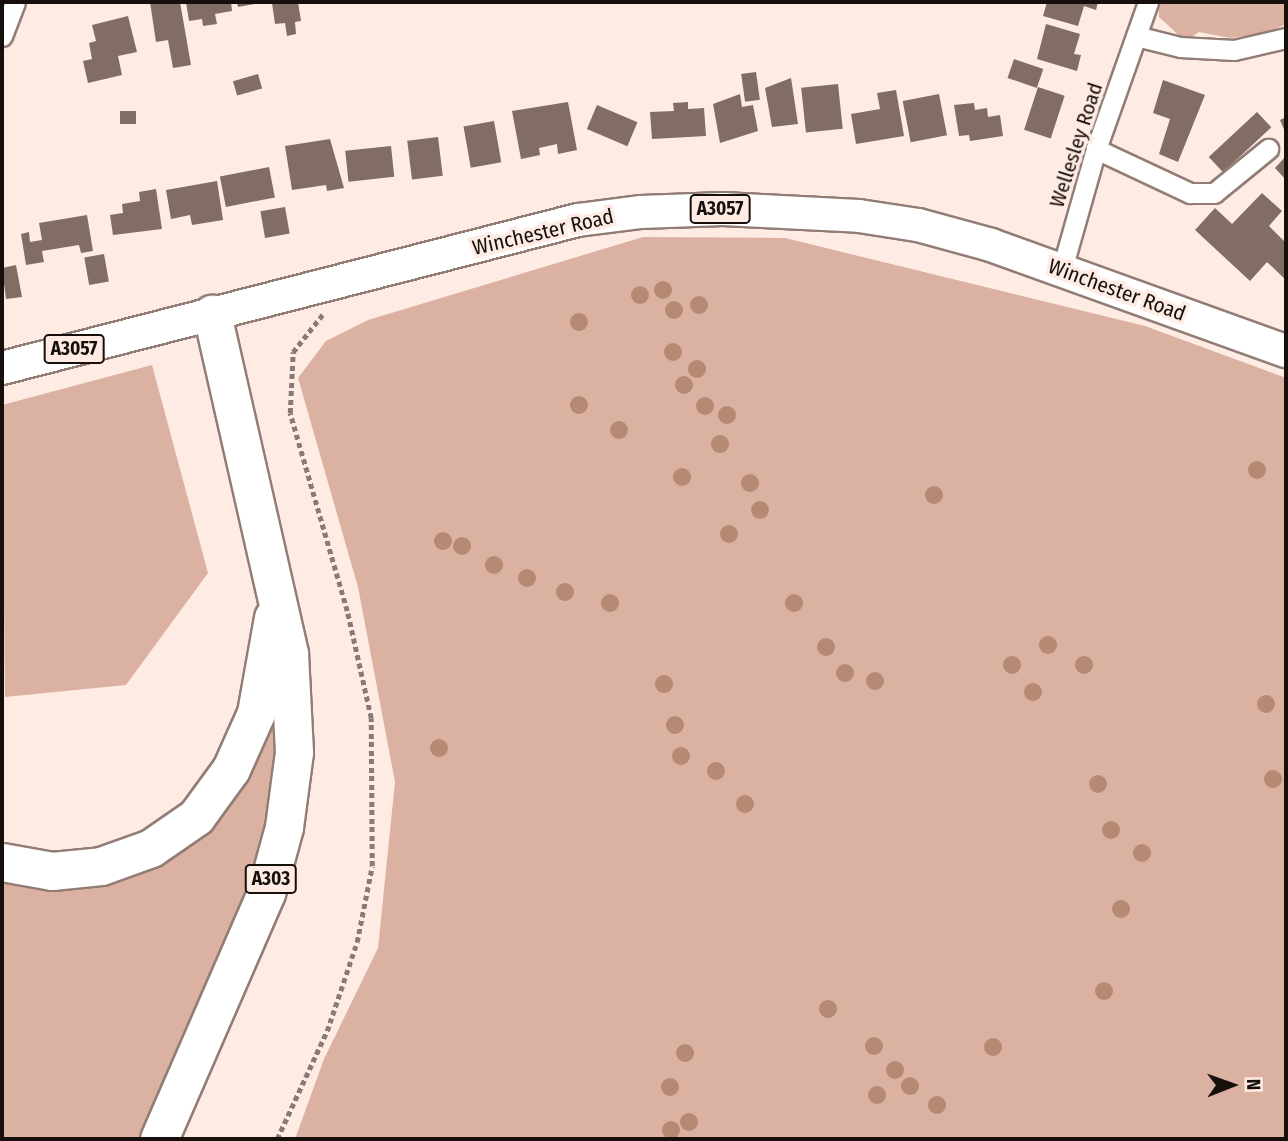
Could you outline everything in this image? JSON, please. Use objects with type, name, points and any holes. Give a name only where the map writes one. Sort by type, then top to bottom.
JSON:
[{"type":"highway","name":"A303","points":[[159,1139],[237,969],[282,838],[291,788],[295,717],[289,653],[276,600],[260,510],[212,314]]},
{"type":"highway","name":"A303","points":[[2,862],[52,871],[102,866],[151,848],[196,817],[231,769],[256,713],[276,600]]},
{"type":"main road","name":"Winchester Road","points":[[2,368],[578,220],[641,212],[723,209],[892,220],[991,245],[1286,351]]},
{"type":"street","points":[[2,36],[15,2]]},
{"type":"street","name":"Wellesley Road","points":[[1062,269],[1096,149],[1148,2]]},
{"type":"street","points":[[1136,36],[1181,47],[1234,50],[1286,38]]},
{"type":"street","points":[[1096,149],[1190,193],[1214,194],[1268,149]]},
{"type":"path","points":[[277,1139],[327,1031],[357,943],[372,866],[371,718],[347,611],[290,413],[293,352],[350,279]]},
{"type":"shaded area","points":[[1158,2],[1286,2],[1286,24],[1267,33],[1230,38],[1199,32],[1185,41],[1159,17]]},
{"type":"shaded area","points":[[643,237],[785,238],[1145,326],[1286,378],[1286,1139],[295,1139],[324,1059],[378,948],[395,782],[358,587],[298,378],[326,341],[368,320]]},
{"type":"shaded area","points":[[152,365],[208,573],[126,685],[5,697],[2,405]]},
{"type":"shaded area","points":[[279,695],[275,795],[235,944],[143,1139],[2,1139],[2,869],[135,865]]},
{"type":"building","points":[[150,2],[180,2],[191,65],[173,68],[168,40],[156,42]]},
{"type":"building","points":[[186,2],[231,2],[232,11],[215,14],[217,24],[203,26],[202,19],[189,21]]},
{"type":"building","points":[[237,2],[261,2],[261,3],[238,7]]},
{"type":"building","points":[[298,2],[301,21],[295,22],[296,34],[287,36],[285,23],[275,24],[272,3]]},
{"type":"building","points":[[1047,2],[1098,2],[1096,10],[1084,6],[1078,26],[1043,16]]},
{"type":"building","points":[[128,16],[137,52],[118,56],[122,75],[88,83],[83,61],[92,59],[89,43],[96,41],[92,25]]},
{"type":"building","points":[[1046,24],[1080,34],[1074,54],[1081,55],[1077,71],[1037,59]]},
{"type":"building","points":[[1014,59],[1043,69],[1037,88],[1007,78]]},
{"type":"building","points":[[756,72],[760,100],[745,102],[741,74]]},
{"type":"building","points":[[258,74],[262,88],[237,96],[233,81]]},
{"type":"building","points":[[791,78],[798,124],[772,127],[765,88]]},
{"type":"building","points":[[1163,80],[1205,95],[1178,162],[1159,154],[1170,119],[1153,113]]},
{"type":"building","points":[[838,84],[843,129],[806,133],[801,88]]},
{"type":"building","points":[[1038,87],[1065,96],[1051,138],[1024,130]]},
{"type":"building","points":[[896,90],[904,136],[856,144],[851,114],[880,109],[877,93]]},
{"type":"building","points":[[740,94],[742,107],[753,105],[758,131],[720,143],[713,104]]},
{"type":"building","points":[[939,94],[947,135],[911,142],[903,101]]},
{"type":"building","points":[[568,102],[577,150],[558,154],[557,144],[539,148],[540,155],[521,159],[512,111]]},
{"type":"building","points":[[688,102],[688,109],[704,108],[706,136],[652,139],[650,112],[674,111],[673,103]]},
{"type":"building","points":[[974,103],[975,110],[987,108],[988,117],[1000,115],[1003,136],[970,141],[969,135],[959,136],[954,105]]},
{"type":"building","points":[[597,105],[638,122],[627,146],[587,129]]},
{"type":"building","points":[[120,111],[136,111],[136,124],[120,124]]},
{"type":"building","points":[[1257,112],[1271,127],[1223,172],[1209,157]]},
{"type":"building","points":[[1286,117],[1286,134],[1280,120]]},
{"type":"building","points":[[494,121],[501,162],[471,168],[463,126]]},
{"type":"building","points":[[438,137],[443,176],[412,179],[407,141]]},
{"type":"building","points":[[330,139],[344,188],[327,191],[326,185],[292,190],[285,146]]},
{"type":"building","points":[[391,146],[394,177],[348,182],[345,151]]},
{"type":"building","points":[[1286,156],[1286,180],[1275,168]]},
{"type":"building","points":[[269,167],[275,197],[226,207],[220,177]]},
{"type":"building","points":[[217,181],[223,220],[192,225],[190,215],[171,219],[166,190]]},
{"type":"building","points":[[156,189],[162,229],[113,235],[110,215],[123,213],[122,204],[140,201],[139,192]]},
{"type":"building","points":[[1262,193],[1282,211],[1269,226],[1286,243],[1286,280],[1267,262],[1250,281],[1195,230],[1215,208],[1232,224]]},
{"type":"building","points":[[285,207],[290,234],[265,238],[260,211]]},
{"type":"building","points":[[87,215],[93,251],[81,253],[79,245],[42,251],[44,262],[26,265],[21,234],[29,232],[30,242],[42,240],[39,223]]},
{"type":"building","points":[[104,254],[109,282],[89,285],[84,257]]},
{"type":"building","points":[[16,265],[22,297],[6,299],[2,268]]}]
